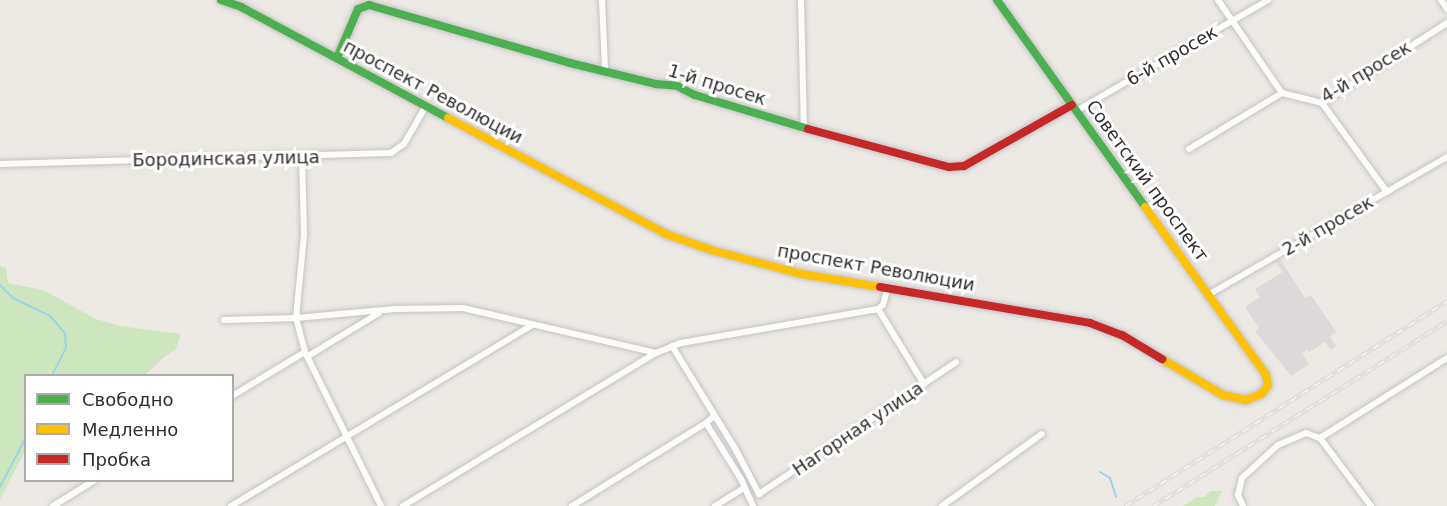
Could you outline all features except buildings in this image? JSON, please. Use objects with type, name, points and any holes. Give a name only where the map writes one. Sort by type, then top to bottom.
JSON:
[{"type":"street","name":"проспект Революции","points":[[221,0],[241,7],[666,234],[711,250],[802,274],[1061,318],[1107,328],[1135,342],[1198,382],[1223,395],[1240,400],[1253,399],[1261,394],[1269,381]]},
{"type":"street","points":[[602,0],[605,69]]},
{"type":"street","points":[[801,0],[804,128]]},
{"type":"street","name":"Советский проспект","points":[[997,0],[1269,381]]},
{"type":"street","points":[[1189,149],[1282,93],[1234,20],[1218,0]]},
{"type":"street","name":"6-й просек","points":[[1074,108],[1268,0]]},
{"type":"street","points":[[1441,0],[1447,9]]},
{"type":"street","name":"1-й просек","points":[[337,58],[358,9],[364,5],[570,63],[605,69],[657,84],[677,86],[695,95],[804,128],[956,168],[964,166],[1074,108]]},
{"type":"street","name":"4-й просек","points":[[1282,93],[1322,103],[1447,23]]},
{"type":"street","points":[[1322,103],[1387,192]]},
{"type":"street","name":"Бородинская улица","points":[[0,164],[391,153],[404,144],[426,106]]},
{"type":"street","points":[[302,157],[304,235],[296,318],[306,354],[381,506]]},
{"type":"street","name":"2-й просек","points":[[1208,295],[1447,157]]},
{"type":"street","points":[[403,506],[656,353],[672,346],[878,309],[883,305],[887,290]]},
{"type":"street","points":[[224,320],[296,318],[395,309],[463,308],[656,353]]},
{"type":"street","points":[[878,309],[924,384]]},
{"type":"street","points":[[234,395],[381,312]]},
{"type":"street","points":[[231,506],[532,324]]},
{"type":"street","points":[[572,506],[714,416],[672,346]]},
{"type":"street","points":[[1320,438],[1447,358]]},
{"type":"street","name":"Нагорная улица","points":[[714,416],[736,450],[759,494],[956,362]]},
{"type":"street","points":[[706,423],[753,506]]},
{"type":"street","points":[[1243,506],[1238,495],[1242,478],[1270,451],[1291,438],[1306,433],[1320,438],[1371,506]]},
{"type":"street","points":[[942,506],[1042,434]]},
{"type":"street","points":[[53,506],[92,482]]},
{"type":"street","points":[[715,506],[744,488]]},
{"type":"shaded area","points":[[1280,259],[1305,298],[1311,295],[1336,332],[1330,336],[1336,346],[1331,350],[1325,342],[1309,352],[1307,350],[1302,353],[1309,364],[1291,376],[1255,331],[1259,328],[1245,307],[1260,297],[1255,289],[1283,272],[1276,262]]},
{"type":"green space","points":[[0,266],[6,268],[8,283],[43,290],[96,319],[120,326],[181,334],[176,349],[146,374],[24,374],[24,453],[0,500]]},
{"type":"green space","points":[[1210,491],[1222,491],[1215,506],[1183,506],[1197,497],[1205,497]]},
{"type":"waterway","points":[[0,285],[13,298],[50,316],[65,333],[66,348],[53,374]]},
{"type":"waterway","points":[[0,487],[24,441]]},
{"type":"waterway","points":[[1100,472],[1110,478],[1116,497]]},
{"type":"railway","points":[[1125,506],[1447,301]]},
{"type":"railway","points":[[1153,506],[1447,321]]},
{"type":"traffic: fast","points":[[221,0],[241,7],[448,118]]},
{"type":"traffic: fast","points":[[997,0],[1145,207]]},
{"type":"traffic: fast","points":[[337,58],[358,9],[369,5],[570,63],[656,84],[677,86],[695,95],[808,129]]},
{"type":"traffic: slow","points":[[448,118],[666,234],[711,250],[802,274],[880,287]]},
{"type":"traffic: slow","points":[[1145,207],[1266,375],[1268,386],[1261,394],[1246,400],[1223,395],[1162,359]]},
{"type":"traffic: jam","points":[[808,129],[949,167],[964,166],[1072,105]]},
{"type":"traffic: jam","points":[[880,287],[1090,323],[1122,335],[1162,359]]}]
